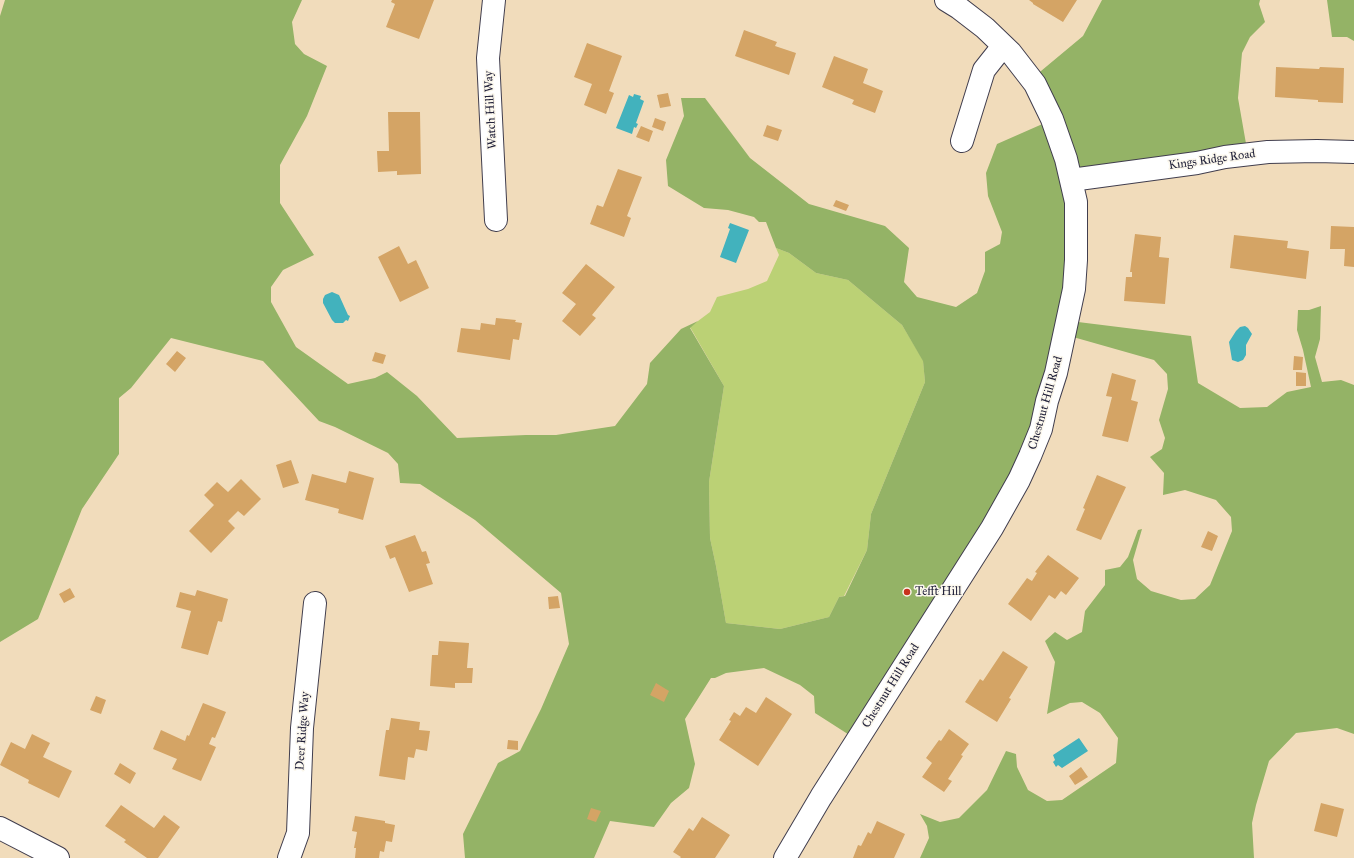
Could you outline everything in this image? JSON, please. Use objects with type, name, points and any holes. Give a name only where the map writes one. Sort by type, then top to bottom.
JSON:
[{"type":"street","name":"Watch Hill Way","points":[[494,0],[488,58],[496,220]]},
{"type":"street","name":"Chestnut Hill Road","points":[[785,858],[826,790],[992,528],[1019,480],[1041,429],[1047,400],[1056,373],[1074,289],[1076,260],[1076,202],[1066,158],[1049,112],[1035,84],[1011,53],[985,28],[946,0]]},
{"type":"street","points":[[962,141],[984,70],[1004,46]]},
{"type":"street","name":"Kings Ridge Road","points":[[1071,180],[1268,152],[1354,152]]},
{"type":"street","name":"Deer Ridge Way","points":[[288,858],[298,833],[302,728],[315,603]]},
{"type":"street","points":[[0,828],[58,858]]},
{"type":"green space","points":[[5,0],[302,0],[292,22],[295,44],[304,54],[327,66],[307,116],[280,165],[280,203],[314,255],[283,270],[271,287],[271,302],[296,347],[348,384],[375,378],[387,372],[417,396],[457,438],[556,435],[615,426],[647,384],[650,363],[681,329],[698,321],[690,328],[724,386],[709,482],[710,538],[726,623],[780,629],[829,617],[839,597],[845,596],[867,550],[871,514],[925,382],[923,361],[902,325],[848,280],[816,273],[789,253],[776,248],[766,222],[759,222],[754,217],[728,210],[704,208],[668,186],[666,160],[684,116],[681,98],[705,98],[750,158],[809,204],[885,226],[909,248],[904,282],[917,297],[956,307],[977,293],[985,271],[985,252],[1000,244],[1002,232],[988,196],[986,173],[997,144],[1047,122],[1029,81],[1083,36],[1102,0],[1260,0],[1259,4],[1265,22],[1250,37],[1242,53],[1238,98],[1248,155],[1073,184],[1070,321],[1191,336],[1198,383],[1240,408],[1267,407],[1287,392],[1311,387],[1297,330],[1298,310],[1309,310],[1321,306],[1320,339],[1315,357],[1322,382],[1341,380],[1354,385],[1354,734],[1337,728],[1296,733],[1269,761],[1252,823],[1254,858],[920,858],[929,838],[927,826],[920,814],[940,822],[959,818],[987,790],[1006,751],[1016,754],[1017,767],[1028,790],[1047,801],[1062,800],[1116,763],[1118,738],[1100,713],[1082,702],[1070,703],[1047,714],[1055,662],[1045,641],[1055,632],[1067,640],[1082,632],[1085,611],[1105,585],[1105,570],[1120,567],[1128,557],[1138,530],[1142,529],[1133,560],[1137,579],[1151,591],[1181,600],[1195,599],[1210,585],[1232,531],[1231,517],[1216,500],[1185,490],[1163,495],[1164,473],[1150,457],[1162,449],[1165,438],[1159,420],[1168,389],[1167,374],[1154,360],[1066,335],[1040,431],[854,738],[815,713],[814,696],[800,685],[764,668],[726,673],[715,678],[711,678],[685,719],[695,764],[689,788],[671,803],[654,827],[610,821],[594,858],[465,858],[463,834],[498,763],[520,751],[541,709],[569,644],[561,593],[475,520],[420,484],[400,483],[398,464],[388,453],[335,427],[319,421],[263,361],[171,338],[131,388],[119,398],[119,454],[82,509],[38,619],[0,642],[0,16]]},
{"type":"green space","points":[[1327,0],[1354,0],[1354,41],[1347,37],[1332,37]]},
{"type":"green space","points":[[776,248],[789,253],[816,273],[848,280],[902,325],[923,360],[925,382],[871,514],[867,550],[844,596],[839,597],[829,617],[780,629],[726,623],[710,538],[709,482],[724,386],[690,327],[710,312],[717,297],[748,289],[767,281],[779,255]]},
{"type":"water","points":[[634,94],[641,96],[640,99],[644,101],[636,123],[638,124],[636,128],[634,127],[632,134],[616,128],[629,95],[633,97]]},
{"type":"water","points":[[730,223],[749,230],[736,263],[720,257],[730,229],[728,228]]},
{"type":"water","points":[[332,292],[339,295],[348,315],[350,316],[348,321],[346,320],[343,323],[335,323],[332,320],[323,303],[323,299],[325,295]]},
{"type":"water","points":[[1245,326],[1252,334],[1246,345],[1246,355],[1243,360],[1238,362],[1232,360],[1229,342],[1240,327]]},
{"type":"water","points":[[1079,738],[1088,751],[1062,768],[1058,765],[1056,767],[1053,762],[1055,760],[1053,755]]},
{"type":"building","points":[[392,0],[434,0],[419,39],[386,27],[395,4],[391,2]]},
{"type":"building","points":[[1029,0],[1077,0],[1063,22]]},
{"type":"building","points":[[744,30],[777,42],[775,46],[796,53],[789,75],[735,56]]},
{"type":"building","points":[[587,43],[622,56],[609,91],[614,93],[606,114],[584,105],[592,84],[574,77]]},
{"type":"building","points":[[834,56],[868,69],[863,83],[883,91],[875,113],[852,104],[854,100],[822,87]]},
{"type":"building","points":[[1276,67],[1319,69],[1320,67],[1344,68],[1343,103],[1318,102],[1318,100],[1275,97]]},
{"type":"building","points":[[668,93],[671,106],[660,108],[657,95]]},
{"type":"building","points":[[388,112],[420,112],[421,174],[397,175],[397,171],[378,172],[377,151],[389,151]]},
{"type":"building","points":[[655,118],[666,122],[663,131],[652,127]]},
{"type":"building","points":[[767,125],[782,130],[778,141],[763,136]]},
{"type":"building","points":[[641,126],[653,131],[649,142],[636,137]]},
{"type":"building","points":[[618,169],[642,177],[627,216],[631,218],[624,237],[590,224],[597,205],[603,207]]},
{"type":"building","points":[[836,200],[849,205],[846,211],[833,206]]},
{"type":"building","points":[[1331,226],[1354,227],[1354,267],[1344,266],[1345,249],[1330,249]]},
{"type":"building","points":[[1135,234],[1161,237],[1159,257],[1169,258],[1165,304],[1124,301],[1126,277],[1132,277],[1132,272],[1130,272]]},
{"type":"building","points":[[1234,235],[1288,241],[1287,248],[1309,251],[1306,279],[1230,268]]},
{"type":"building","points":[[399,246],[408,264],[416,260],[429,288],[400,302],[378,257]]},
{"type":"building","points":[[586,264],[615,287],[592,315],[596,318],[580,336],[562,321],[576,304],[562,293]]},
{"type":"building","points":[[496,318],[516,320],[515,322],[522,323],[519,340],[513,339],[510,360],[457,352],[461,328],[480,330],[481,323],[495,325]]},
{"type":"building","points":[[177,351],[186,358],[175,372],[166,364]]},
{"type":"building","points":[[375,352],[386,355],[383,364],[372,361]]},
{"type":"building","points":[[1294,356],[1303,357],[1302,370],[1293,370]]},
{"type":"building","points":[[1296,372],[1306,373],[1306,386],[1296,386]]},
{"type":"building","points":[[1112,373],[1136,380],[1131,400],[1138,402],[1128,442],[1102,436],[1112,397],[1106,396]]},
{"type":"building","points":[[291,460],[299,483],[283,488],[276,465]]},
{"type":"building","points":[[349,471],[374,478],[363,520],[338,513],[339,509],[305,500],[312,474],[346,483]]},
{"type":"building","points":[[1097,475],[1126,487],[1101,540],[1076,530],[1085,509],[1083,508]]},
{"type":"building","points":[[241,479],[261,499],[244,516],[238,511],[228,521],[235,528],[211,553],[189,531],[214,505],[204,495],[217,482],[228,492]]},
{"type":"building","points":[[1208,531],[1218,536],[1212,551],[1201,547]]},
{"type":"building","points":[[415,535],[422,552],[426,551],[430,563],[426,564],[433,584],[409,592],[395,557],[390,559],[385,546]]},
{"type":"building","points":[[1048,555],[1079,578],[1066,595],[1061,591],[1055,599],[1049,595],[1031,621],[1008,604],[1027,578],[1032,581],[1037,573],[1035,572]]},
{"type":"building","points":[[70,588],[75,597],[64,603],[59,594]]},
{"type":"building","points":[[197,590],[228,599],[222,622],[218,621],[208,655],[181,648],[191,611],[176,607],[180,592],[195,596]]},
{"type":"building","points":[[558,596],[560,608],[549,609],[548,597]]},
{"type":"building","points":[[439,641],[469,643],[467,668],[473,668],[472,683],[455,683],[455,688],[430,686],[432,655],[438,655]]},
{"type":"building","points":[[1003,651],[1028,667],[1009,698],[1011,699],[997,722],[965,702],[980,679],[983,681]]},
{"type":"building","points":[[656,683],[669,691],[664,702],[650,695]]},
{"type":"building","points":[[96,696],[106,700],[101,714],[90,710]]},
{"type":"building","points":[[766,697],[792,714],[758,766],[719,740],[731,721],[729,720],[734,712],[740,716],[746,707],[756,713]]},
{"type":"building","points":[[203,703],[226,712],[215,738],[212,737],[209,744],[216,747],[201,781],[172,769],[177,759],[153,749],[161,730],[185,741],[187,735],[189,736]]},
{"type":"building","points":[[391,718],[420,722],[419,730],[430,731],[427,751],[416,749],[414,758],[408,757],[405,780],[379,776],[386,730],[389,730]]},
{"type":"building","points":[[949,729],[969,744],[961,755],[963,756],[948,779],[952,781],[944,792],[922,777],[932,763],[926,758]]},
{"type":"building","points":[[32,734],[50,743],[43,757],[72,771],[59,798],[28,783],[29,780],[0,765],[11,742],[25,749]]},
{"type":"building","points":[[508,740],[518,741],[518,750],[507,749]]},
{"type":"building","points":[[120,763],[136,773],[130,784],[114,774]]},
{"type":"building","points":[[1081,767],[1088,777],[1075,785],[1069,776]]},
{"type":"building","points":[[1321,803],[1344,809],[1337,837],[1314,831]]},
{"type":"building","points":[[121,805],[154,828],[164,815],[180,827],[158,858],[147,858],[124,842],[126,840],[105,826]]},
{"type":"building","points":[[591,808],[601,811],[596,822],[587,819]]},
{"type":"building","points":[[355,816],[385,821],[385,823],[395,825],[392,842],[386,841],[384,852],[380,851],[379,858],[355,858],[356,848],[354,848],[357,832],[352,831]]},
{"type":"building","points":[[702,817],[730,835],[715,858],[680,858],[681,857],[673,852],[689,828],[693,831]]},
{"type":"building","points":[[877,821],[905,834],[894,858],[853,858],[858,845],[861,846],[868,832],[871,834]]},
{"type":"place","name":"Tefft Hill","points":[[907,592]]}]
